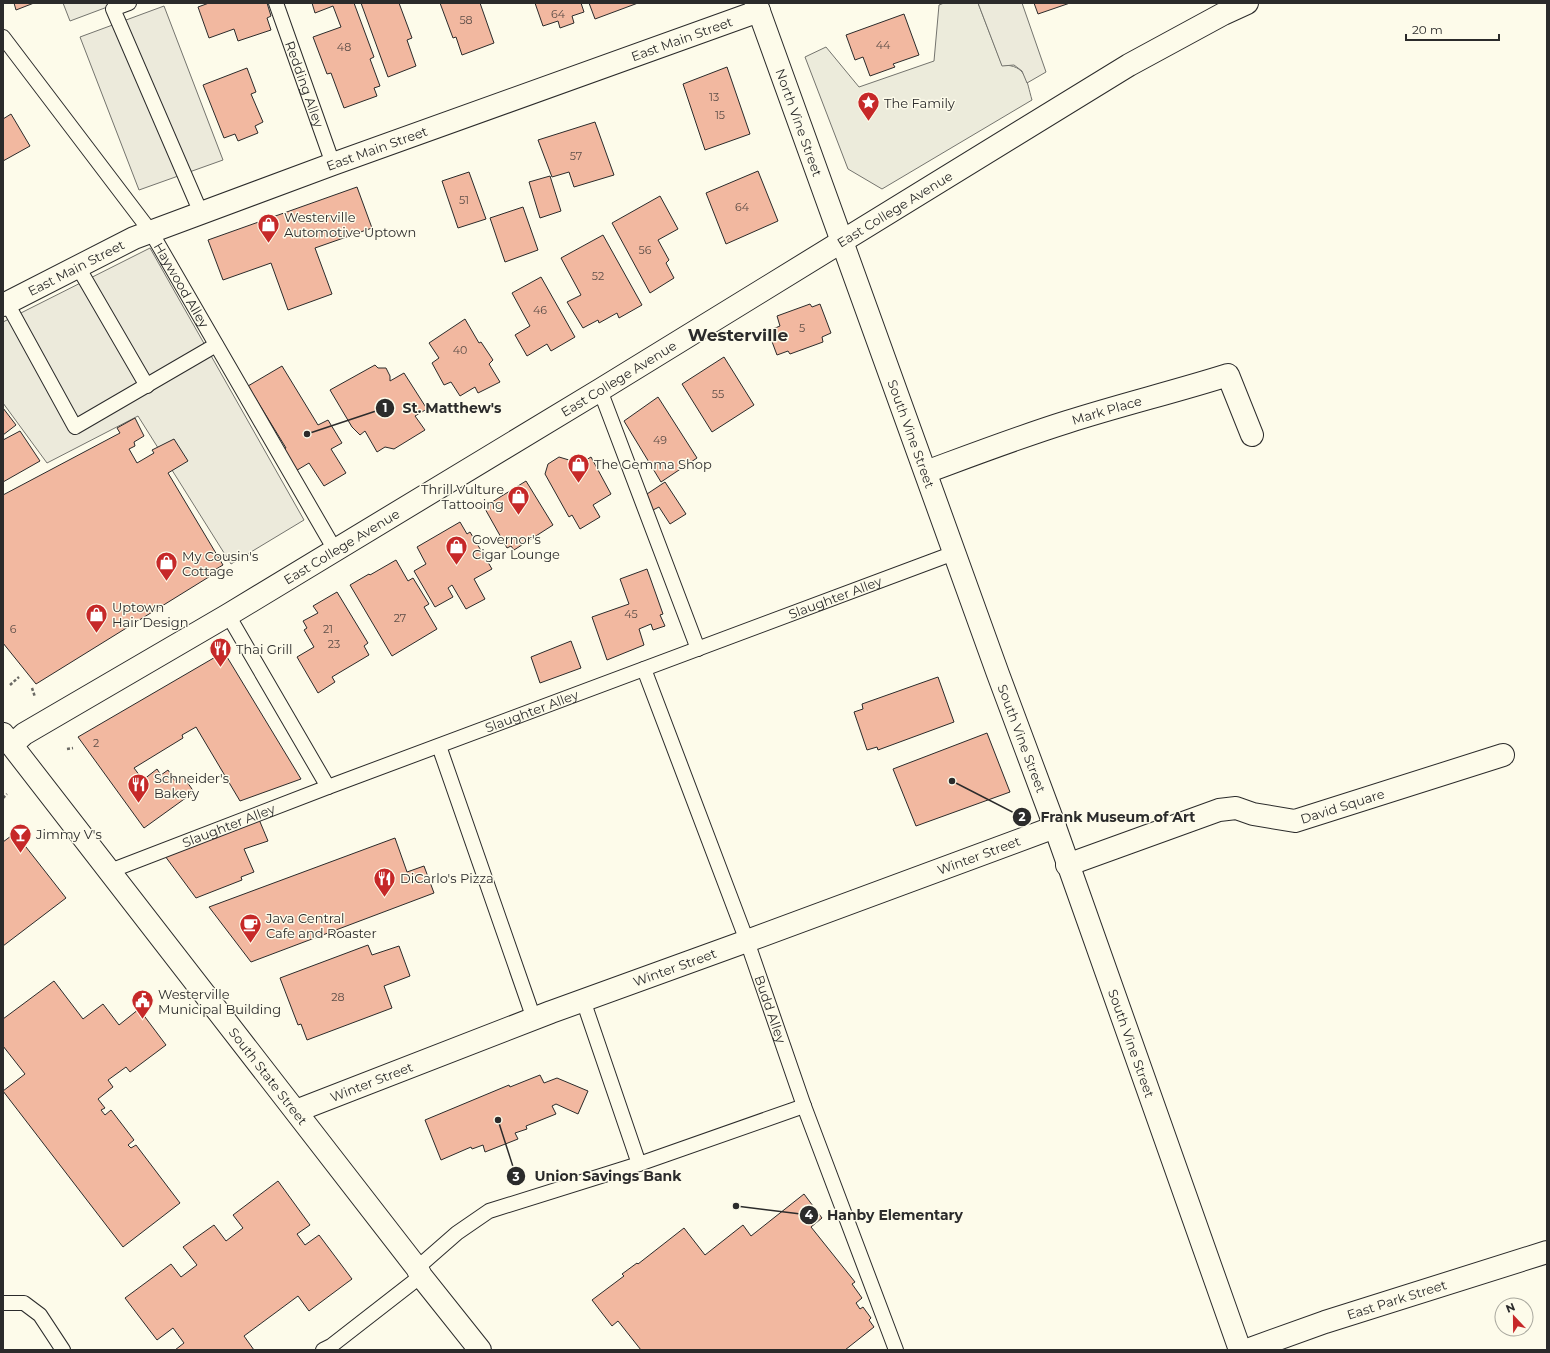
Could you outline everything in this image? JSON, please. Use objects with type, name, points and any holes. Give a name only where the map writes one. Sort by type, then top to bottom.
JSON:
[{"type":"street","name":"East College Avenue","points":[[6,745],[228,615],[600,390],[1129,65],[1223,14],[1247,3]]},
{"type":"street","name":"East Main Street","points":[[5,304],[134,238],[758,7]]},
{"type":"street","name":"North Vine Street","points":[[758,7],[831,207],[842,242]]},
{"type":"street","name":"South Vine Street","points":[[842,242],[1054,827],[1240,1350]]},
{"type":"street","name":"Mark Place","points":[[926,472],[1066,422],[1228,375],[1252,435]]},
{"type":"street","name":"South State Street","points":[[6,745],[110,871],[480,1350]]},
{"type":"street","name":"David Square","points":[[1067,865],[1219,810],[1236,808],[1252,814],[1295,821],[1503,755]]},
{"type":"street","name":"Winter Street","points":[[296,1111],[583,1000],[1054,827]]},
{"type":"street","name":"East Park Street","points":[[1248,1350],[1325,1322],[1547,1252]]},
{"type":"lane","points":[[129,3],[113,9],[201,213]]},
{"type":"lane","name":"Redding Alley","points":[[276,3],[333,164]]},
{"type":"lane","name":"Haywood Alley","points":[[3,37],[151,232],[335,550]]},
{"type":"lane","points":[[78,267],[146,386]]},
{"type":"lane","points":[[5,304],[75,427],[216,345]]},
{"type":"lane","points":[[600,390],[698,649]]},
{"type":"lane","name":"Slaughter Alley","points":[[110,871],[328,787],[954,552]]},
{"type":"lane","points":[[228,615],[328,787]]},
{"type":"lane","name":"Budd Alley","points":[[644,669],[747,941],[804,1106],[896,1350]]},
{"type":"lane","points":[[438,746],[534,1019]]},
{"type":"lane","points":[[583,1000],[639,1164]]},
{"type":"lane","points":[[323,1350],[331,1346],[419,1272],[457,1233],[490,1211],[639,1164],[804,1106]]},
{"type":"lane","points":[[3,1304],[24,1303],[40,1315],[63,1350]]},
{"type":"path","points":[[10,685],[19,677]]},
{"type":"path","points":[[32,688],[35,698]]},
{"type":"path","points":[[67,749],[73,748]]},
{"type":"path","points":[[3,798],[7,794]]},
{"type":"shaded area","points":[[63,3],[118,3],[70,21]]},
{"type":"shaded area","points":[[944,3],[978,3],[1002,65],[1010,66],[1021,71],[1026,80],[1032,100],[882,189],[848,169],[805,57],[826,47],[859,87],[934,61],[939,5]]},
{"type":"shaded area","points":[[978,3],[1022,3],[1046,72],[1027,83],[1022,71],[1014,65],[1002,66]]},
{"type":"shaded area","points":[[164,6],[223,160],[139,190],[80,37]]},
{"type":"shaded area","points":[[150,248],[304,520],[231,564],[138,416],[47,463],[3,403],[3,322]]},
{"type":"building","points":[[14,3],[34,3],[16,10]]},
{"type":"building","points":[[209,3],[267,3],[271,16],[267,18],[271,30],[238,41],[234,29],[209,38],[198,7]]},
{"type":"building","points":[[312,3],[354,3],[374,57],[370,59],[380,86],[374,88],[377,96],[344,108],[331,73],[327,74],[313,37],[341,27],[333,6],[315,13]]},
{"type":"building","points":[[361,3],[399,3],[412,38],[407,40],[416,66],[388,77]]},
{"type":"building","points":[[440,3],[480,3],[494,43],[462,55],[456,37],[453,38]]},
{"type":"building","points":[[535,3],[581,3],[584,12],[572,16],[574,23],[560,28],[558,21],[543,26]]},
{"type":"building","points":[[589,3],[638,3],[595,19]]},
{"type":"building","points":[[1034,3],[1070,3],[1038,14]]},
{"type":"building","points":[[904,14],[919,55],[893,64],[895,67],[870,76],[863,57],[855,60],[846,35]]},
{"type":"building","points":[[727,67],[750,134],[705,150],[683,84]]},
{"type":"building","points":[[247,68],[256,92],[251,94],[263,122],[255,126],[258,133],[238,141],[235,134],[224,138],[203,85]]},
{"type":"building","points":[[11,114],[30,146],[3,161],[3,119]]},
{"type":"building","points":[[595,122],[614,175],[574,187],[569,172],[552,177],[538,140]]},
{"type":"building","points":[[758,171],[778,221],[726,244],[706,193]]},
{"type":"building","points":[[469,172],[486,219],[458,228],[442,181]]},
{"type":"building","points":[[550,176],[561,211],[540,218],[529,182]]},
{"type":"building","name":"Westerville Automotive Uptown","points":[[357,187],[372,228],[315,248],[332,294],[288,310],[271,263],[223,280],[208,240]]},
{"type":"building","points":[[660,196],[678,229],[658,240],[669,260],[666,263],[674,278],[650,293],[612,223]]},
{"type":"building","points":[[523,207],[538,250],[505,262],[490,218]]},
{"type":"building","points":[[603,235],[642,305],[619,318],[617,313],[599,323],[598,320],[583,328],[567,302],[581,295],[561,258]]},
{"type":"building","points":[[541,277],[575,337],[551,351],[547,344],[527,356],[515,335],[530,326],[512,293]]},
{"type":"building","points":[[810,304],[812,307],[820,304],[831,333],[822,337],[823,342],[790,354],[788,351],[777,355],[768,331],[780,326],[777,316]]},
{"type":"building","points":[[465,319],[479,343],[481,342],[493,360],[489,364],[500,382],[478,393],[475,387],[460,396],[451,382],[444,385],[432,363],[439,358],[429,343]]},
{"type":"building","points":[[724,357],[754,405],[712,432],[682,384]]},
{"type":"building","points":[[375,365],[378,368],[386,368],[390,376],[390,381],[404,373],[427,409],[415,416],[425,430],[394,449],[385,447],[377,452],[365,431],[360,435],[352,427],[330,390]]},
{"type":"building","points":[[282,366],[318,425],[328,420],[342,443],[331,449],[346,473],[324,486],[309,463],[294,472],[281,451],[286,448],[248,386]]},
{"type":"building","points":[[658,397],[697,458],[661,482],[624,421]]},
{"type":"building","points":[[3,408],[16,425],[3,435]]},
{"type":"building","points":[[135,418],[144,436],[134,442],[135,446],[129,449],[137,463],[154,453],[152,450],[174,439],[188,461],[168,473],[223,565],[211,572],[212,575],[36,684],[3,643],[3,495],[120,433],[117,428]]},
{"type":"building","points":[[20,431],[40,461],[3,482],[3,440]]},
{"type":"building","name":"The Gemma Shop","points":[[559,457],[569,460],[573,468],[591,457],[611,494],[593,505],[600,517],[580,529],[572,515],[569,517],[545,474],[548,464]]},
{"type":"building","name":"Thrill Vulture Tattooing","points":[[526,481],[553,525],[514,550],[511,546],[507,548],[484,507]]},
{"type":"building","points":[[665,482],[686,514],[670,524],[659,507],[653,510],[644,496]]},
{"type":"building","name":"Governor's Cigar Lounge","points":[[460,522],[467,534],[470,532],[492,569],[474,579],[485,599],[466,609],[452,585],[448,588],[453,597],[435,607],[414,571],[426,564],[417,547]]},
{"type":"building","points":[[396,560],[408,581],[413,578],[429,604],[424,607],[437,629],[392,656],[350,585]]},
{"type":"building","points":[[647,569],[663,614],[660,615],[665,626],[653,630],[651,624],[639,629],[644,645],[607,660],[592,617],[629,604],[620,579]]},
{"type":"building","points":[[337,592],[368,643],[364,646],[369,655],[332,677],[335,682],[318,693],[297,657],[314,647],[304,630],[307,628],[303,621],[318,613],[313,606]]},
{"type":"building","points":[[571,641],[581,668],[540,683],[531,657]]},
{"type":"building","points":[[224,652],[301,779],[240,801],[196,727],[182,735],[183,738],[134,768],[143,780],[157,769],[161,775],[168,770],[175,781],[183,776],[194,792],[144,828],[78,737]]},
{"type":"building","points":[[938,677],[954,722],[878,750],[877,747],[867,750],[854,712],[863,709],[862,704]]},
{"type":"building","points":[[987,733],[1010,792],[916,826],[893,769]]},
{"type":"building","points":[[258,817],[268,841],[244,849],[254,872],[241,877],[242,880],[196,898],[165,856]]},
{"type":"building","points":[[15,833],[66,898],[3,946],[3,842]]},
{"type":"building","points":[[395,838],[407,872],[424,866],[434,893],[251,962],[209,907]]},
{"type":"building","points":[[368,945],[372,955],[399,946],[410,976],[384,986],[392,1008],[307,1040],[301,1024],[298,1025],[280,978]]},
{"type":"building","points":[[54,981],[83,1019],[103,1004],[119,1025],[139,1009],[166,1045],[130,1072],[126,1067],[108,1080],[113,1087],[98,1099],[105,1108],[101,1110],[105,1115],[111,1110],[134,1140],[128,1145],[131,1148],[136,1145],[180,1203],[123,1247],[3,1091],[25,1074],[3,1046],[3,1019]]},
{"type":"building","points":[[540,1075],[544,1083],[557,1078],[588,1091],[578,1114],[556,1104],[552,1106],[556,1114],[526,1126],[527,1129],[515,1133],[518,1139],[485,1152],[483,1145],[472,1149],[471,1147],[441,1160],[425,1120],[509,1085],[510,1087]]},
{"type":"building","points":[[278,1181],[310,1225],[297,1234],[305,1245],[319,1235],[352,1279],[309,1311],[298,1296],[244,1336],[254,1350],[175,1350],[184,1343],[173,1328],[157,1340],[125,1298],[171,1264],[181,1277],[197,1265],[183,1247],[214,1225],[226,1241],[243,1228],[233,1215]]},
{"type":"building","points":[[804,1194],[822,1218],[811,1227],[855,1282],[852,1284],[862,1298],[856,1303],[860,1309],[863,1307],[871,1318],[869,1320],[874,1327],[845,1350],[641,1350],[618,1321],[612,1326],[592,1300],[624,1276],[622,1274],[637,1263],[638,1264],[684,1228],[705,1255],[743,1225],[751,1236]]},
{"type":"place","name":"The Family","points":[[869,122]]},
{"type":"place","name":"Westerville Automotive Uptown","points":[[268,244]]},
{"type":"place","name":"St. Matthew's","points":[[307,434]]},
{"type":"place","name":"The Gemma Shop","points":[[578,484]]},
{"type":"place","name":"Thrill Vulture Tattooing","points":[[519,516]]},
{"type":"place","name":"Governor's Cigar Lounge","points":[[456,566]]},
{"type":"place","name":"My Cousin's Cottage","points":[[167,582]]},
{"type":"place","name":"Uptown Hair Design","points":[[97,634]]},
{"type":"place","name":"Thai Grill","points":[[221,668]]},
{"type":"place","name":"Frank Museum of Art","points":[[952,781]]},
{"type":"place","name":"Schneider's Bakery","points":[[139,804]]},
{"type":"place","name":"Jimmy V's","points":[[20,854]]},
{"type":"place","name":"DiCarlo's Pizza","points":[[385,898]]},
{"type":"place","name":"Java Central Cafe and Roaster","points":[[250,944]]},
{"type":"place","name":"Westerville Municipal Building","points":[[142,1020]]},
{"type":"place","name":"Union Savings Bank","points":[[498,1120]]},
{"type":"place","name":"Hanby Elementary","points":[[736,1206]]},
{"type":"district","name":"Westerville","points":[[738,335]]}]
